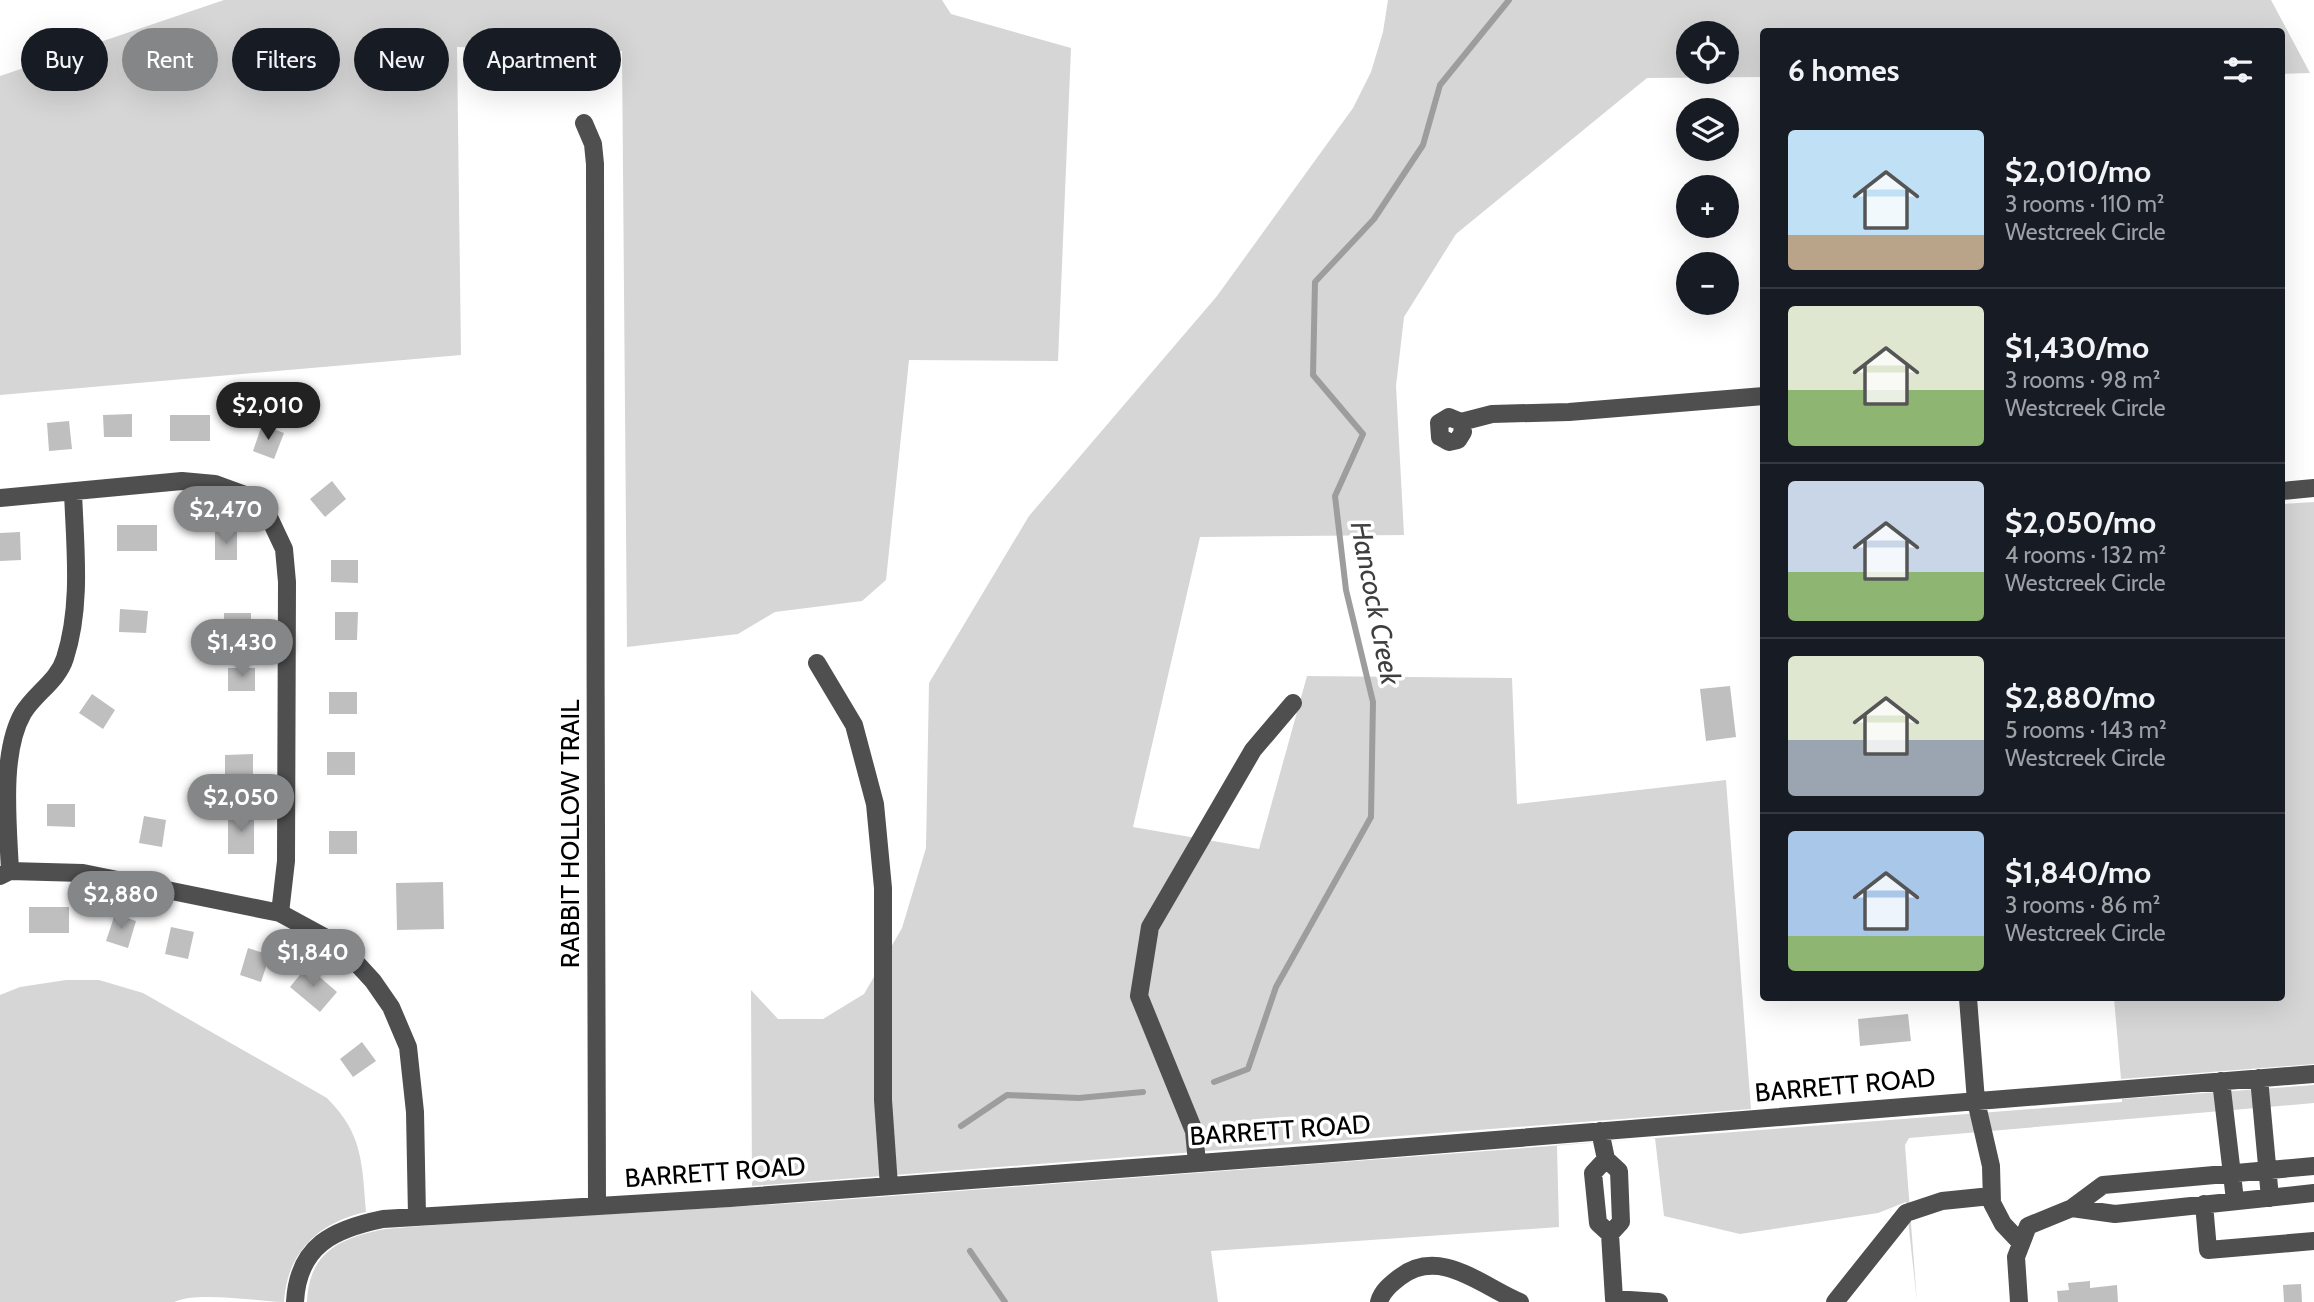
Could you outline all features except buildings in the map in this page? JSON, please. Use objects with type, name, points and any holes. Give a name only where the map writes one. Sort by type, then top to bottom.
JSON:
[{"type":"street","name":"RABBIT HOLLOW TRAIL","points":[[584,123],[593,145],[595,164],[598,329],[594,462],[597,1206]]},
{"type":"street","points":[[1461,422],[1492,414],[1569,412],[1760,396]]},
{"type":"street","points":[[0,498],[182,481],[215,484],[245,495],[268,514],[284,549],[287,582],[286,861],[280,912]]},
{"type":"street","points":[[2285,491],[2314,488]]},
{"type":"street","points":[[73,492],[74,623],[64,661],[52,681],[23,712],[11,734],[5,873],[83,873],[280,912],[326,938],[350,956],[373,981],[391,1007],[408,1047],[413,1072],[417,1216]]},
{"type":"street","points":[[817,663],[854,725],[875,804],[883,888],[883,1100],[889,1186]]},
{"type":"street","points":[[1197,1163],[1194,1131],[1139,996],[1150,927],[1253,750],[1293,703]]},
{"type":"street","points":[[1968,1001],[1976,1101],[1990,1166],[1991,1196],[2003,1224],[2021,1243]]},
{"type":"street","name":"BARRETT ROAD","points":[[295,1302],[302,1268],[319,1244],[335,1231],[383,1219],[1197,1163],[2314,1074]]},
{"type":"street","points":[[2259,1078],[2270,1198]]},
{"type":"street","points":[[2221,1082],[2235,1200]]},
{"type":"street","points":[[1600,1131],[1606,1159],[1619,1171],[1621,1222],[1610,1234],[1606,1301],[1659,1302]]},
{"type":"street","points":[[1606,1159],[1593,1172],[1598,1223],[1610,1234]]},
{"type":"street","points":[[2019,1302],[2016,1257],[2028,1226],[2072,1208],[2103,1185],[2314,1166]]},
{"type":"street","points":[[2144,1181],[2148,1211]]},
{"type":"street","points":[[2072,1208],[2115,1214],[2314,1193]]},
{"type":"street","points":[[1835,1302],[1906,1213],[1942,1201],[1991,1196]]},
{"type":"street","points":[[2204,1204],[2208,1250],[2314,1241]]},
{"type":"street","points":[[1379,1302],[1391,1284],[1406,1273],[1435,1266],[1460,1270],[1520,1302]]},
{"type":"shaded area","points":[[224,0],[942,0],[951,14],[1071,48],[1058,361],[909,360],[886,580],[862,601],[775,612],[738,634],[627,647],[621,28],[463,28],[463,47],[457,47],[461,355],[0,395],[0,76],[21,69],[21,91],[108,91],[108,39],[122,35],[122,91],[218,91],[218,28],[141,28]]},
{"type":"shaded area","points":[[1388,0],[2271,0],[2310,73],[2285,74],[2285,28],[1760,28],[1760,77],[1739,77],[1739,21],[1676,21],[1676,78],[1647,78],[1456,234],[1404,317],[1396,386],[1404,535],[1200,537],[1133,827],[1259,849],[1307,676],[1512,678],[1517,804],[1726,780],[1751,1109],[752,1186],[751,990],[778,1019],[823,1019],[864,994],[902,928],[926,848],[929,683],[1029,516],[1217,296],[1353,108],[1371,72],[1383,32]]},
{"type":"shaded area","points":[[2314,502],[2314,1064],[2121,1079],[2114,1001],[2285,1001],[2285,504]]},
{"type":"shaded area","points":[[66,980],[99,980],[143,993],[327,1098],[348,1124],[361,1164],[366,1212],[334,1223],[308,1242],[291,1268],[284,1302],[197,1297],[174,1302],[0,1302],[0,995],[20,987]]},
{"type":"shaded area","points":[[2314,1085],[2314,1103],[1909,1138],[1905,1145],[1917,1302],[1906,1202],[1878,1213],[1740,1234],[1664,1216],[1655,1138]]},
{"type":"shaded area","points":[[1641,1139],[1557,1146],[1557,1145]]},
{"type":"shaded area","points":[[1557,1146],[1559,1227],[1211,1251],[1218,1302],[307,1302],[314,1270],[330,1250],[355,1237],[385,1229],[839,1200]]},
{"type":"waterway","name":"Hancock Creek","points":[[1214,1082],[1248,1069],[1276,987],[1371,817],[1373,702],[1346,590],[1335,496],[1363,434],[1313,375],[1315,282],[1374,219],[1423,145],[1440,85],[1509,0]]},
{"type":"waterway","name":"Hancock Creek","points":[[961,1126],[1007,1095],[1079,1098],[1143,1092]]},
{"type":"waterway","name":"Hancock Creek","points":[[970,1251],[1005,1302]]}]
